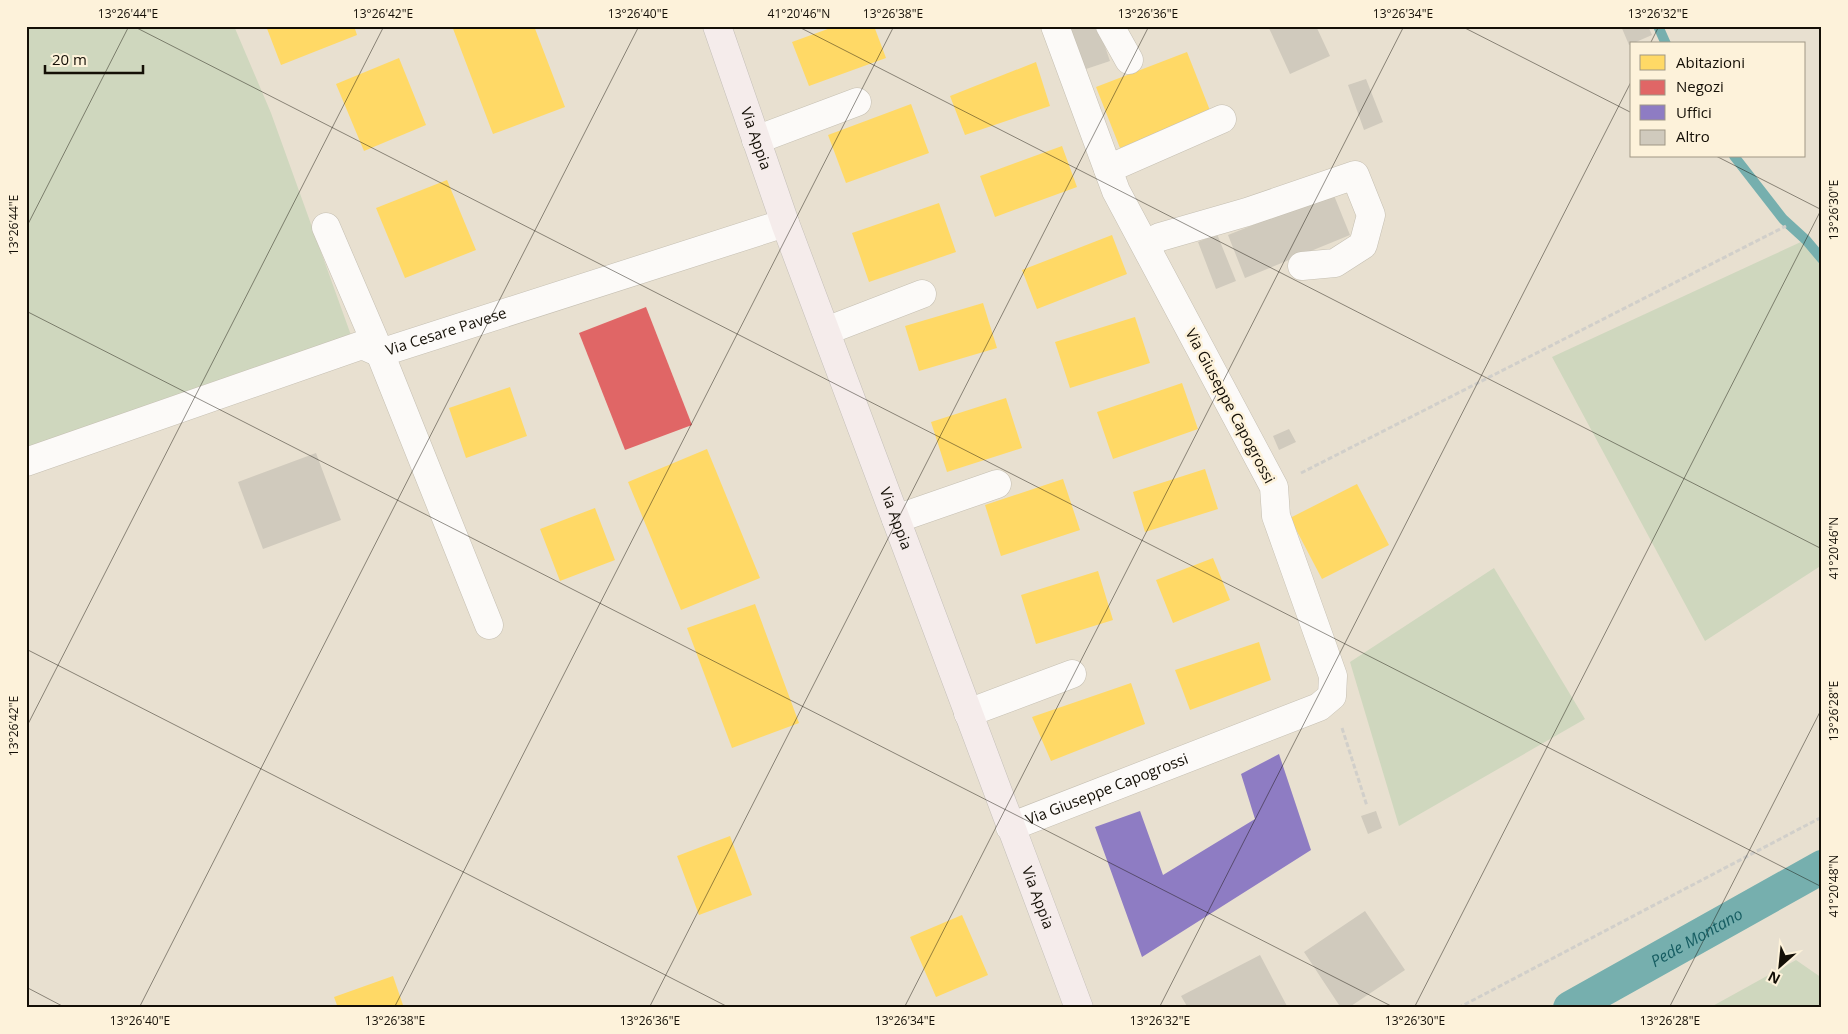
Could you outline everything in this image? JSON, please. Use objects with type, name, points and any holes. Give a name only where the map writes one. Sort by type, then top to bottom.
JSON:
[{"type":"main road","name":"Via Appia","points":[[717,26],[785,223],[1079,1008]]},
{"type":"street","name":"Via Giuseppe Capogrossi","points":[[1010,827],[1319,707],[1332,696],[1333,676],[1276,516],[1274,487],[1116,192],[1056,26]]},
{"type":"street","points":[[1110,26],[1129,60]]},
{"type":"street","points":[[756,140],[857,102]]},
{"type":"street","points":[[1108,169],[1222,119]]},
{"type":"street","points":[[1145,244],[1160,237],[1247,212],[1355,175],[1371,215],[1363,245],[1335,263],[1302,266]]},
{"type":"street","name":"Via Cesare Pavese","points":[[26,462],[362,345],[380,353],[785,223]]},
{"type":"street","points":[[326,226],[380,353],[489,625]]},
{"type":"street","points":[[826,331],[922,294]]},
{"type":"street","points":[[896,519],[997,484]]},
{"type":"street","points":[[968,713],[1072,674]]},
{"type":"path","points":[[1274,487],[1786,226]]},
{"type":"path","points":[[1332,696],[1367,806]]},
{"type":"path","points":[[1458,1008],[1822,818]]},
{"type":"green space","points":[[26,26],[234,26],[271,113],[352,338],[26,457]]},
{"type":"green space","points":[[1803,241],[1822,263],[1822,565],[1705,641],[1552,357]]},
{"type":"green space","points":[[1494,568],[1585,719],[1399,826],[1350,662]]},
{"type":"green space","points":[[1796,960],[1822,978],[1822,1008],[1709,1008]]},
{"type":"building: Abitazioni","points":[[266,26],[354,26],[357,35],[281,65]]},
{"type":"building: Abitazioni","points":[[452,26],[534,26],[565,107],[493,134]]},
{"type":"building: Abitazioni","points":[[836,26],[874,26],[886,58],[809,86],[792,42]]},
{"type":"building: Abitazioni","points":[[1187,52],[1211,113],[1120,148],[1096,87]]},
{"type":"building: Abitazioni","points":[[399,58],[426,125],[364,151],[336,84]]},
{"type":"building: Abitazioni","points":[[1036,62],[1050,106],[965,135],[950,96]]},
{"type":"building: Abitazioni","points":[[911,104],[929,153],[846,183],[828,135]]},
{"type":"building: Abitazioni","points":[[1062,146],[1077,187],[995,217],[980,176]]},
{"type":"building: Abitazioni","points":[[447,180],[476,250],[405,278],[376,208]]},
{"type":"building: Abitazioni","points":[[939,203],[956,252],[869,282],[852,233]]},
{"type":"building: Abitazioni","points":[[1112,235],[1127,274],[1037,309],[1022,270]]},
{"type":"building: Abitazioni","points":[[983,303],[997,348],[919,371],[905,326]]},
{"type":"building: Abitazioni","points":[[1135,317],[1150,363],[1070,388],[1055,342]]},
{"type":"building: Abitazioni","points":[[1182,383],[1198,429],[1113,459],[1097,412]]},
{"type":"building: Abitazioni","points":[[510,387],[527,436],[466,458],[449,408]]},
{"type":"building: Abitazioni","points":[[1006,398],[1022,448],[947,472],[931,422]]},
{"type":"building: Abitazioni","points":[[707,449],[760,578],[681,610],[628,482]]},
{"type":"building: Abitazioni","points":[[1205,469],[1218,509],[1145,532],[1133,492]]},
{"type":"building: Abitazioni","points":[[1063,479],[1080,530],[1001,556],[985,505]]},
{"type":"building: Abitazioni","points":[[1357,484],[1389,545],[1322,579],[1290,518]]},
{"type":"building: Abitazioni","points":[[595,508],[615,560],[560,581],[540,529]]},
{"type":"building: Abitazioni","points":[[1213,558],[1230,600],[1173,623],[1156,580]]},
{"type":"building: Abitazioni","points":[[1098,571],[1113,620],[1036,644],[1021,595]]},
{"type":"building: Abitazioni","points":[[755,604],[799,723],[732,748],[687,628]]},
{"type":"building: Abitazioni","points":[[1259,642],[1271,680],[1190,710],[1175,670]]},
{"type":"building: Abitazioni","points":[[1131,683],[1145,724],[1051,761],[1032,717]]},
{"type":"building: Abitazioni","points":[[730,836],[752,895],[699,915],[677,856]]},
{"type":"building: Abitazioni","points":[[962,915],[988,975],[936,997],[910,937]]},
{"type":"building: Abitazioni","points":[[393,976],[404,1008],[338,1008],[334,997]]},
{"type":"building: Negozi","points":[[646,307],[692,425],[625,450],[579,333]]},
{"type":"building: Uffici","points":[[1279,754],[1311,850],[1142,957],[1095,827],[1140,811],[1163,875],[1255,819],[1241,774]]},
{"type":"building: Altro","points":[[1065,26],[1098,26],[1110,61],[1080,71]]},
{"type":"building: Altro","points":[[1268,26],[1316,26],[1330,56],[1290,74]]},
{"type":"building: Altro","points":[[1621,26],[1648,26],[1652,35],[1636,42],[1630,42],[1629,45]]},
{"type":"building: Altro","points":[[1366,79],[1383,122],[1364,130],[1348,85]]},
{"type":"building: Altro","points":[[1333,193],[1350,235],[1245,278],[1228,235]]},
{"type":"building: Altro","points":[[1217,234],[1236,281],[1216,289],[1198,242]]},
{"type":"building: Altro","points":[[1289,429],[1296,442],[1279,450],[1273,436]]},
{"type":"building: Altro","points":[[316,453],[341,520],[263,549],[238,482]]},
{"type":"building: Altro","points":[[1376,811],[1382,828],[1368,834],[1361,816]]},
{"type":"building: Altro","points":[[1365,911],[1405,970],[1348,1008],[1341,1008],[1304,952]]},
{"type":"building: Altro","points":[[1260,955],[1288,1008],[1188,1008],[1181,996]]},
{"type":"waterway","points":[[1658,26],[1665,42]]},
{"type":"waterway","points":[[1736,158],[1783,219],[1806,240],[1822,259]]},
{"type":"waterway","name":"Pede Montano","points":[[1570,1008],[1822,867]]}]
